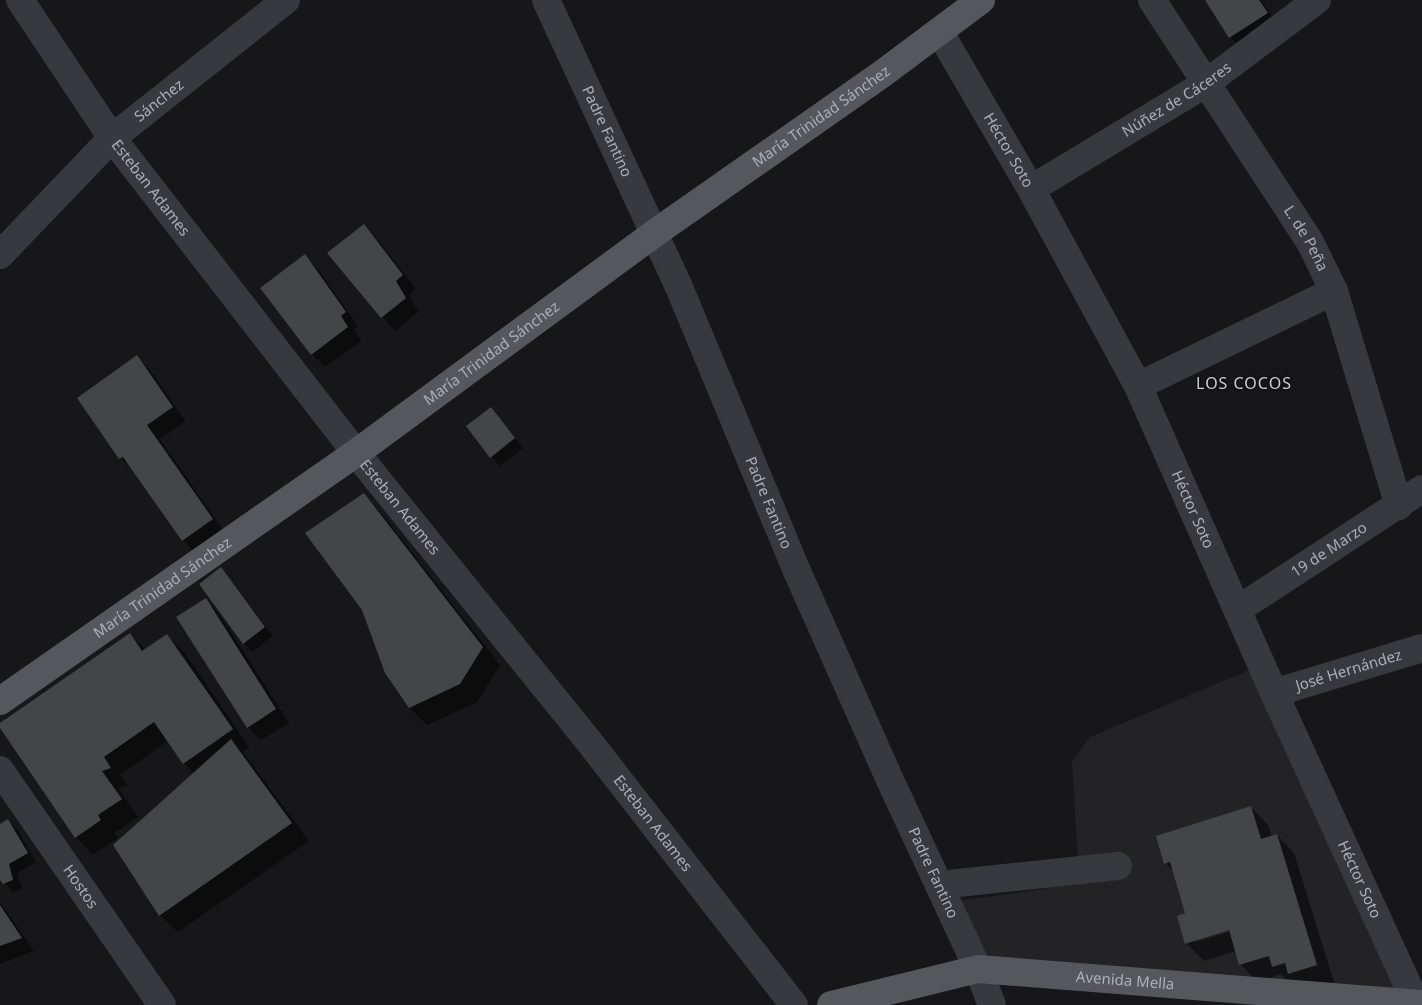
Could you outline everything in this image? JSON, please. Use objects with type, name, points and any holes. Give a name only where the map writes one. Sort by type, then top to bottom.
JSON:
[{"type":"main road","name":"María Trinidad Sánchez","points":[[0,702],[356,453],[655,233],[882,74],[981,0]]},
{"type":"main road","name":"Avenida Mella","points":[[831,1005],[978,969],[1260,998],[1419,1004]]},
{"type":"street","points":[[0,3],[3,0]]},
{"type":"street","name":"Esteban Adames","points":[[20,0],[112,138],[356,453],[591,744],[794,1005]]},
{"type":"street","name":"Sánchez","points":[[0,255],[112,138],[286,0]]},
{"type":"street","name":"Padre Fantino","points":[[546,0],[655,233],[796,569],[978,969],[992,1005]]},
{"type":"street","name":"L. de Peña","points":[[1152,0],[1205,84],[1310,242],[1334,291],[1399,506]]},
{"type":"street","name":"Núñez de Cáceres","points":[[1031,189],[1205,84],[1317,0]]},
{"type":"street","name":"Héctor Soto","points":[[939,32],[1031,189],[1138,386],[1274,693],[1419,1004]]},
{"type":"street","points":[[1138,386],[1334,291]]},
{"type":"street","name":"19 de Marzo","points":[[1237,610],[1399,506],[1422,489]]},
{"type":"street","name":"José Hernández","points":[[1274,693],[1422,648]]},
{"type":"street","name":"Hostos","points":[[0,770],[162,1005]]},
{"type":"street","points":[[939,885],[1118,866]]},
{"type":"shaded area","points":[[1252,669],[1405,997],[987,959],[958,901],[1044,889],[1058,884],[1078,860],[1072,761],[1090,737]]},
{"type":"building","points":[[1205,0],[1259,0],[1268,13],[1229,38]]},
{"type":"building","points":[[364,224],[403,275],[396,281],[406,298],[381,318],[327,253]]},
{"type":"building","points":[[305,254],[346,312],[341,316],[348,327],[311,355],[260,288]]},
{"type":"building","points":[[137,355],[173,407],[147,425],[213,519],[182,541],[123,457],[119,459],[77,398]]},
{"type":"building","points":[[491,407],[515,438],[490,458],[466,426]]},
{"type":"building","points":[[364,493],[483,647],[460,684],[409,708],[385,673],[362,610],[305,533]]},
{"type":"building","points":[[221,567],[265,627],[243,644],[199,584]]},
{"type":"building","points":[[206,598],[276,709],[247,728],[176,617]]},
{"type":"building","points":[[130,633],[142,651],[167,634],[233,729],[183,764],[154,722],[104,757],[111,768],[102,771],[122,799],[98,815],[101,820],[75,838],[0,728],[0,723]]},
{"type":"building","points":[[231,739],[292,823],[159,916],[113,845]]},
{"type":"building","points":[[1251,806],[1261,839],[1277,834],[1317,965],[1288,974],[1285,963],[1272,967],[1269,956],[1239,965],[1229,930],[1185,944],[1177,916],[1185,913],[1170,862],[1164,864],[1156,836]]},
{"type":"building","points":[[8,819],[28,853],[9,864],[13,880],[3,884],[0,880],[0,824]]},
{"type":"building","points":[[0,905],[22,938],[0,946]]},
{"type":"district","name":"LOS COCOS","points":[[1244,383]]}]
